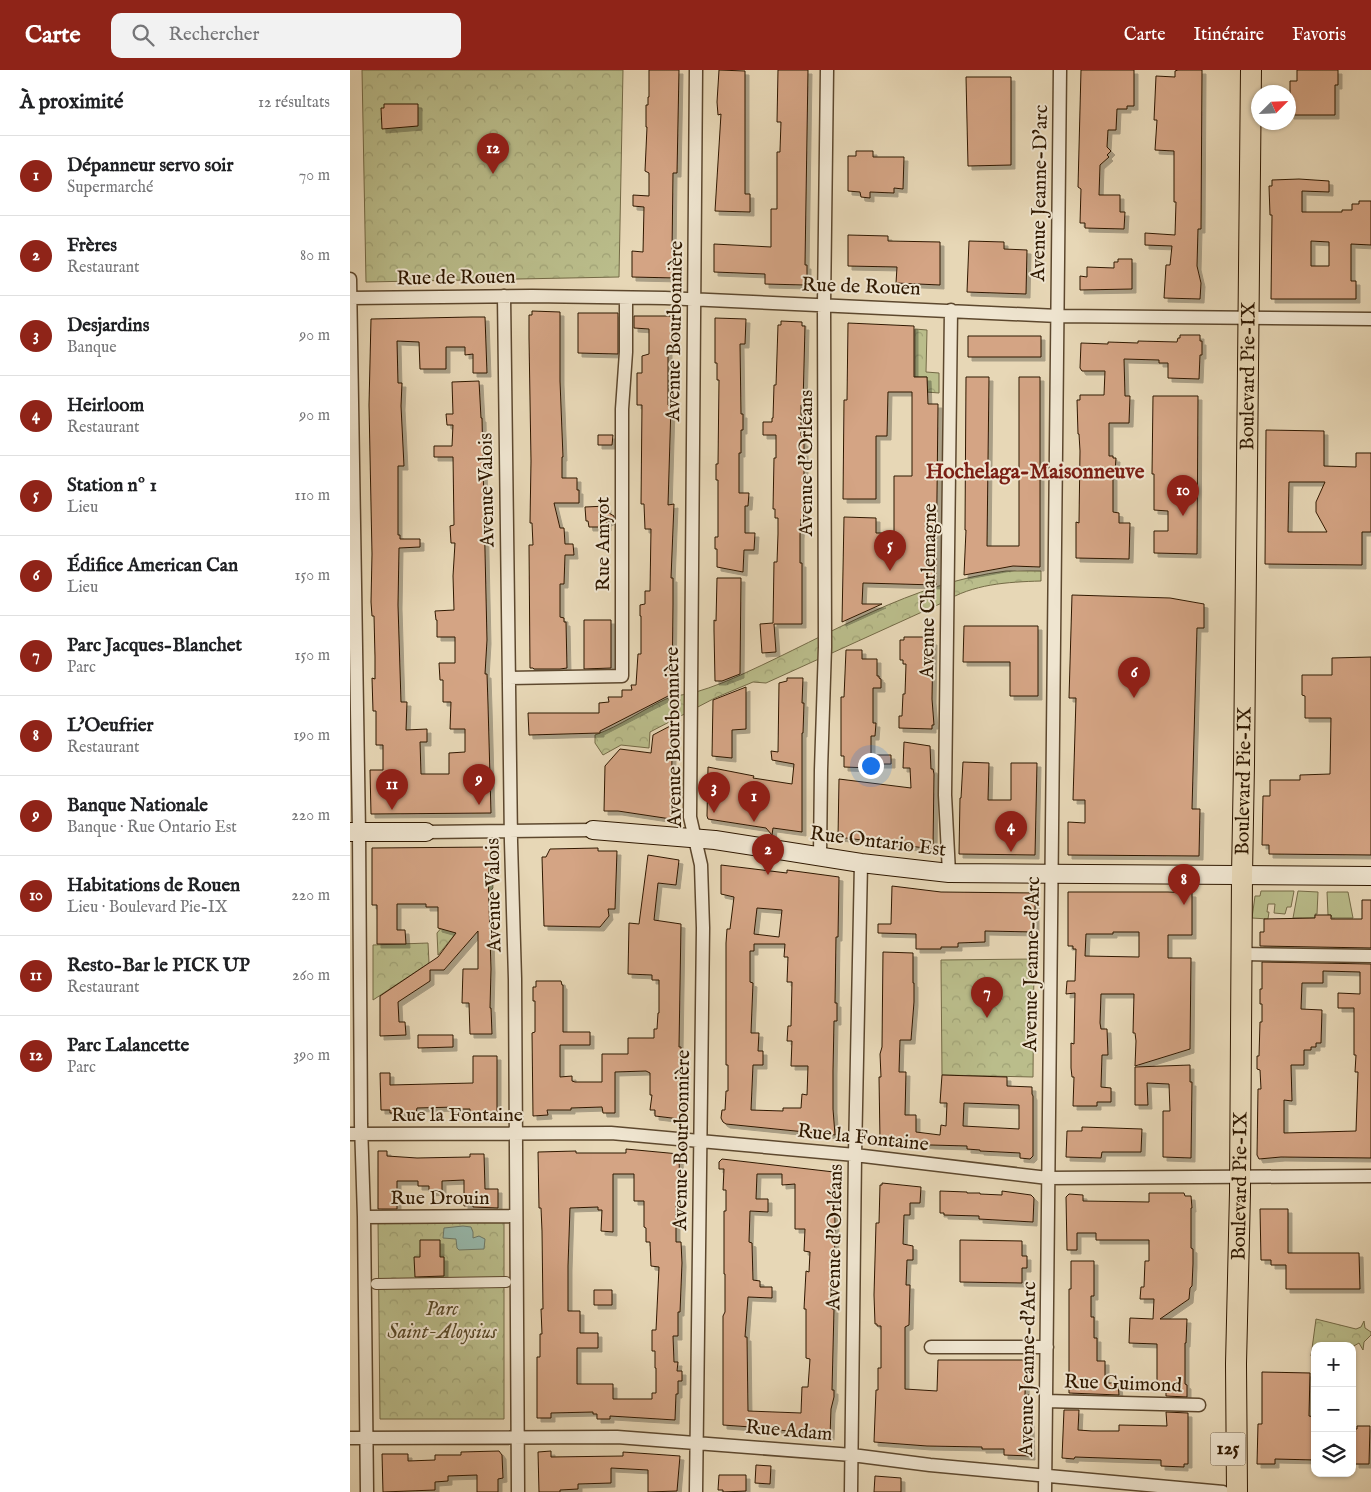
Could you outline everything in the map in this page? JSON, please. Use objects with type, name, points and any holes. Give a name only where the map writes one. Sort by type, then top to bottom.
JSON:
[{"type":"main road","name":"Boulevard Pie-IX","points":[[1240,70],[1243,318]]},
{"type":"main road","name":"Boulevard Pie-IX","points":[[1236,1492],[1232,954],[1237,875],[1243,318],[1251,70]]},
{"type":"main road","name":"Rue Ontario Est","points":[[593,830],[715,840],[861,863],[949,873],[1371,876]]},
{"type":"main road","name":"Rue Ontario Est","points":[[355,832],[426,832]]},
{"type":"main road","name":"Boulevard Pie-IX","points":[[1227,1492],[1234,1177],[1242,954],[1237,875]]},
{"type":"street","name":"Avenue Bourbonnière","points":[[696,70],[690,820],[702,865],[703,928],[696,1492]]},
{"type":"street","name":"Avenue d'Orléans","points":[[820,856],[825,647],[824,305],[827,70]]},
{"type":"street","name":"Avenue Jeanne-D'arc","points":[[1058,316],[1060,70]]},
{"type":"street","points":[[350,279],[356,1134],[364,1217],[367,1492]]},
{"type":"street","name":"Rue de Rouen","points":[[350,298],[504,296],[693,299],[1058,316],[1371,319]]},
{"type":"street","name":"Avenue Valois","points":[[504,296],[511,832],[515,979],[518,1492]]},
{"type":"street","name":"Rue Amyot","points":[[509,678],[622,676],[622,409],[626,352],[626,298]]},
{"type":"street","name":"Avenue Charlemagne","points":[[949,873],[945,795],[951,310]]},
{"type":"street","name":"Avenue Jeanne-d'Arc","points":[[1045,1492],[1058,316]]},
{"type":"street","name":"Rue Ontario Est","points":[[426,832],[593,830]]},
{"type":"street","name":"Avenue d'Orléans","points":[[851,1492],[861,863]]},
{"type":"street","points":[[1242,954],[1371,956]]},
{"type":"street","name":"Rue la Fontaine","points":[[356,1134],[611,1133],[855,1155],[1048,1178],[1371,1176]]},
{"type":"street","name":"Rue Drouin","points":[[364,1217],[516,1216]]},
{"type":"street","points":[[376,1284],[506,1282]]},
{"type":"street","points":[[931,1346],[1046,1347]]},
{"type":"street","name":"Rue Guimond","points":[[1046,1401],[1199,1405]]},
{"type":"street","name":"Rue Adam","points":[[350,1438],[616,1436],[852,1455],[930,1465],[1222,1492]]},
{"type":"green space","points":[[362,70],[623,70],[619,277],[366,282]]},
{"type":"green space","points":[[915,329],[927,330],[926,372],[939,373],[939,393],[927,392],[927,377],[915,377]]},
{"type":"green space","points":[[1006,571],[1041,571],[1041,581],[1003,583],[967,591],[766,683],[753,682],[715,698],[650,732],[649,748],[621,745],[603,755],[595,743],[595,735],[666,699],[696,692],[727,681],[904,598],[971,577]]},
{"type":"green space","points":[[492,868],[493,888],[438,955],[437,933]]},
{"type":"green space","points":[[1261,891],[1294,891],[1291,907],[1287,907],[1285,914],[1274,913],[1275,904],[1268,904],[1268,919],[1252,918],[1255,896],[1260,896]]},
{"type":"green space","points":[[1298,891],[1318,892],[1317,914],[1315,914],[1315,918],[1293,918]]},
{"type":"green space","points":[[1327,892],[1348,892],[1353,918],[1332,918],[1331,915],[1328,915]]},
{"type":"green space","points":[[428,943],[429,963],[373,1000],[373,945]]},
{"type":"green space","points":[[1034,959],[1033,1077],[942,1075],[941,960]]},
{"type":"green space","name":"Parc Saint-Aloysius","points":[[504,1220],[504,1419],[380,1419],[378,1221]]},
{"type":"green space","points":[[1316,1319],[1356,1329],[1361,1327],[1364,1321],[1365,1328],[1371,1332],[1371,1335],[1364,1342],[1363,1350],[1359,1343],[1356,1345],[1356,1342],[1313,1342]]},
{"type":"water","points":[[471,1227],[473,1238],[479,1236],[485,1239],[484,1249],[459,1250],[456,1239],[443,1238],[444,1228]]},
{"type":"building","points":[[649,70],[679,70],[677,173],[673,173],[672,252],[676,252],[676,278],[632,277],[632,251],[643,252],[644,207],[633,206],[633,195],[649,196],[649,173],[645,171],[646,105],[648,105],[649,97]]},
{"type":"building","points":[[719,70],[745,71],[745,194],[750,194],[750,212],[715,211],[721,114],[718,115],[717,102]]},
{"type":"building","points":[[778,70],[808,70],[805,265],[807,265],[807,277],[805,277],[805,285],[765,284],[765,274],[714,272],[714,244],[771,247],[771,209],[777,209],[777,152],[780,152],[781,122],[777,122]]},
{"type":"building","points":[[1081,70],[1134,70],[1134,106],[1127,106],[1127,109],[1117,109],[1116,130],[1108,130],[1107,147],[1111,151],[1107,155],[1109,157],[1100,165],[1099,195],[1120,195],[1120,212],[1125,212],[1124,229],[1085,228],[1085,223],[1080,223],[1081,189],[1078,187]]},
{"type":"building","points":[[1202,70],[1201,229],[1198,229],[1197,266],[1201,283],[1200,299],[1164,298],[1166,265],[1170,265],[1172,246],[1145,245],[1145,233],[1175,235],[1174,151],[1155,150],[1157,120],[1154,120],[1156,76],[1175,77],[1175,71]]},
{"type":"building","points":[[1297,70],[1338,70],[1338,85],[1335,85],[1335,115],[1296,115],[1296,85],[1290,85],[1290,81],[1297,81]]},
{"type":"building","points":[[966,77],[1011,77],[1011,165],[968,166]]},
{"type":"building","points":[[384,104],[418,104],[418,126],[382,129],[381,108],[384,108]]},
{"type":"building","points":[[856,151],[873,151],[873,157],[904,157],[903,189],[894,188],[894,193],[870,192],[870,198],[861,197],[860,192],[848,191],[848,156],[856,156]]},
{"type":"building","points":[[1272,180],[1329,181],[1329,192],[1302,191],[1302,212],[1342,212],[1342,210],[1352,210],[1352,204],[1359,204],[1359,201],[1371,201],[1371,245],[1351,244],[1351,281],[1356,281],[1356,299],[1271,299],[1272,215],[1270,215],[1269,186],[1272,186]],"holes":[[[1311,241],[1329,242],[1329,266],[1311,266]]]},
{"type":"building","points":[[848,235],[888,236],[888,241],[940,242],[940,285],[896,283],[897,267],[848,266]]},
{"type":"building","points":[[969,241],[1004,242],[1004,249],[1027,250],[1026,294],[967,292]]},
{"type":"building","points":[[1118,259],[1132,259],[1132,289],[1080,290],[1080,276],[1087,277],[1087,267],[1114,268],[1114,262],[1118,262]]},
{"type":"building","points":[[532,311],[560,312],[562,478],[577,478],[577,490],[579,490],[579,503],[554,503],[560,528],[564,528],[565,544],[573,544],[574,555],[565,555],[564,584],[560,584],[560,617],[564,618],[564,622],[566,622],[567,668],[560,669],[530,668],[529,545],[533,545],[532,523],[530,523],[529,315],[532,315]]},
{"type":"building","points":[[578,313],[618,313],[618,354],[578,353]]},
{"type":"building","points":[[634,316],[670,316],[672,319],[672,349],[668,348],[668,405],[671,405],[668,505],[674,504],[671,578],[673,578],[672,694],[600,731],[600,733],[529,735],[528,713],[599,713],[599,703],[609,702],[608,697],[622,697],[622,690],[632,690],[631,685],[636,685],[638,654],[641,654],[640,605],[645,604],[645,591],[650,591],[651,529],[645,529],[644,504],[641,504],[642,405],[637,405],[637,373],[642,373],[642,356],[649,354],[649,329],[634,328]]},
{"type":"building","points":[[485,317],[487,373],[473,373],[473,354],[465,355],[465,347],[446,347],[446,369],[420,369],[419,342],[397,341],[398,383],[402,383],[401,406],[404,466],[398,466],[398,535],[400,535],[400,539],[420,539],[420,547],[399,548],[398,605],[401,702],[407,702],[406,730],[427,729],[427,742],[420,742],[421,774],[449,774],[449,753],[465,752],[465,729],[450,729],[451,702],[443,702],[443,680],[440,680],[439,663],[455,663],[455,637],[437,637],[435,611],[454,610],[453,576],[455,543],[451,543],[450,526],[454,525],[453,457],[434,457],[434,446],[452,446],[453,425],[447,425],[446,414],[453,414],[452,382],[479,381],[482,418],[487,640],[485,674],[487,674],[491,813],[371,814],[370,770],[383,770],[383,745],[376,745],[376,711],[373,711],[372,678],[375,679],[374,616],[372,616],[371,602],[369,405],[371,319]]},
{"type":"building","points":[[715,318],[746,319],[745,344],[740,344],[743,430],[741,430],[741,453],[739,453],[739,493],[749,493],[748,506],[745,506],[745,533],[755,533],[754,550],[744,550],[743,572],[717,567],[717,549],[715,549],[715,537],[718,537],[718,480],[716,480],[716,464],[718,464],[719,380],[717,380],[717,363],[715,363]]},
{"type":"building","points":[[781,321],[802,322],[802,326],[805,326],[803,405],[801,405],[801,436],[802,442],[804,442],[804,519],[801,519],[800,535],[802,624],[774,624],[776,652],[762,653],[760,624],[773,623],[774,562],[777,562],[778,534],[778,518],[775,518],[775,509],[773,509],[776,435],[763,435],[763,422],[772,422],[773,418],[778,325],[781,325]]},
{"type":"building","points":[[848,323],[914,326],[914,377],[927,377],[928,404],[938,404],[936,585],[863,583],[862,604],[882,604],[842,622],[844,517],[876,518],[876,533],[894,533],[894,476],[912,476],[912,392],[888,392],[887,436],[876,436],[876,499],[843,499],[844,400],[847,400]]},
{"type":"building","points":[[1180,335],[1200,335],[1202,355],[1200,355],[1199,379],[1168,378],[1168,363],[1159,363],[1159,360],[1124,359],[1125,396],[1130,396],[1129,423],[1109,423],[1109,456],[1116,458],[1115,472],[1113,472],[1113,512],[1119,513],[1119,523],[1130,523],[1129,559],[1076,558],[1076,522],[1079,523],[1080,451],[1077,400],[1080,400],[1080,395],[1104,395],[1105,371],[1082,371],[1080,368],[1081,343],[1177,342]]},
{"type":"building","points":[[968,336],[1041,336],[1041,357],[968,357]]},
{"type":"building","points":[[966,377],[989,377],[987,546],[1019,546],[1019,377],[1040,377],[1040,567],[1013,566],[964,575],[966,530]]},
{"type":"building","points":[[1153,396],[1198,396],[1197,554],[1154,553],[1154,531],[1168,531],[1168,511],[1154,510],[1154,474],[1152,474]]},
{"type":"building","points":[[1266,430],[1324,431],[1324,466],[1356,467],[1356,453],[1371,453],[1371,532],[1362,532],[1362,565],[1265,564]],"holes":[[[1289,482],[1325,482],[1316,502],[1316,512],[1327,532],[1288,532]]]},
{"type":"building","points":[[598,435],[613,435],[612,445],[598,445]]},
{"type":"building","points":[[607,506],[607,512],[614,516],[614,519],[607,522],[607,527],[589,527],[588,521],[586,521],[585,507]]},
{"type":"building","points":[[717,578],[741,578],[740,674],[722,681],[715,681],[714,620],[716,621]]},
{"type":"building","points":[[1072,595],[1170,598],[1204,604],[1204,628],[1197,628],[1192,809],[1200,809],[1199,856],[1068,855],[1068,822],[1085,823],[1085,800],[1073,800],[1076,698],[1069,698]]},
{"type":"building","points":[[584,620],[611,620],[611,668],[584,669]]},
{"type":"building","points":[[964,626],[1038,626],[1038,696],[1010,696],[1010,662],[963,662]]},
{"type":"building","points":[[904,637],[931,637],[931,641],[933,641],[932,699],[934,725],[932,725],[932,729],[899,728],[899,716],[902,716],[903,694],[905,694],[906,664],[903,664],[903,660],[900,660],[900,640],[904,640]]},
{"type":"building","points":[[846,650],[862,650],[862,659],[877,659],[877,676],[881,679],[881,688],[873,688],[873,723],[876,723],[875,736],[871,736],[871,755],[891,755],[891,764],[871,764],[871,768],[844,767],[844,756],[841,756],[841,697],[844,697]]},
{"type":"building","points":[[1371,657],[1371,855],[1269,854],[1269,845],[1262,845],[1263,796],[1270,796],[1270,780],[1300,780],[1300,775],[1330,774],[1331,718],[1305,718],[1305,696],[1302,695],[1302,675],[1332,675],[1332,658]]},
{"type":"building","points":[[787,678],[803,678],[802,832],[773,828],[772,835],[766,828],[708,819],[708,767],[754,776],[753,778],[792,784],[794,764],[772,760],[771,751],[778,752],[779,683],[787,681]]},
{"type":"building","points":[[746,687],[746,729],[732,730],[732,758],[712,756],[713,700]]},
{"type":"building","points":[[672,725],[670,756],[672,756],[671,819],[618,811],[604,811],[605,766],[620,749],[651,753],[653,735]]},
{"type":"building","points":[[904,742],[930,746],[931,769],[933,769],[934,774],[933,849],[838,837],[839,779],[911,788],[910,768],[903,768]]},
{"type":"building","points":[[963,762],[989,763],[988,800],[1011,800],[1011,763],[1037,763],[1035,855],[959,854]]},
{"type":"building","points":[[492,847],[492,868],[488,873],[492,1034],[470,1034],[469,1003],[462,1003],[463,969],[478,969],[478,931],[444,970],[430,970],[430,981],[398,1002],[399,1022],[405,1022],[406,1035],[380,1036],[380,996],[438,957],[456,933],[438,928],[438,907],[426,907],[426,904],[397,904],[397,930],[405,930],[406,944],[377,944],[377,905],[372,905],[372,848]]},
{"type":"building","points":[[598,848],[598,851],[617,851],[615,909],[608,909],[609,916],[600,927],[544,926],[542,857],[546,857],[550,849]]},
{"type":"building","points":[[648,855],[679,860],[676,885],[658,883],[654,920],[681,924],[679,1047],[681,1047],[681,1058],[683,1057],[680,1119],[655,1116],[655,1110],[650,1110],[652,1095],[650,1095],[650,1073],[646,1071],[615,1072],[615,1113],[603,1113],[602,1107],[571,1108],[571,1110],[547,1110],[548,1115],[533,1116],[532,1033],[535,1032],[535,1001],[533,1001],[533,987],[536,987],[536,981],[561,981],[563,985],[563,1032],[590,1032],[590,1045],[560,1045],[560,1077],[572,1076],[572,1081],[575,1082],[602,1082],[602,1054],[628,1054],[628,1038],[654,1038],[654,1029],[657,1029],[659,1013],[659,980],[652,980],[652,975],[628,974],[629,923],[639,924]]},
{"type":"building","points":[[721,865],[787,873],[787,870],[839,877],[835,1003],[837,1003],[837,1021],[834,1021],[833,1071],[835,1135],[726,1124],[721,1118],[722,1110],[725,1110],[726,1091],[728,1091],[728,1065],[726,1065],[726,943],[727,929],[730,929],[734,897],[721,894]],"holes":[[[757,908],[782,910],[779,937],[754,934]],[[754,944],[785,944],[784,957],[788,957],[787,982],[792,982],[791,1026],[788,1026],[787,1041],[792,1041],[791,1066],[808,1066],[807,1095],[802,1094],[801,1108],[783,1108],[783,1111],[751,1110],[753,1065],[763,1065],[763,1051],[758,1051],[759,1033],[751,1033],[753,983],[750,982],[750,951],[754,951]]]},
{"type":"building","points":[[892,886],[941,892],[1035,893],[1035,932],[985,931],[985,942],[958,943],[958,947],[941,947],[941,949],[916,949],[916,934],[878,933],[878,924],[891,924]]},
{"type":"building","points":[[1068,892],[1192,893],[1192,935],[1168,935],[1168,958],[1191,958],[1190,1049],[1135,1066],[1136,1041],[1135,1033],[1133,1033],[1134,994],[1101,994],[1100,1023],[1101,1029],[1107,1029],[1108,1055],[1102,1055],[1101,1087],[1111,1088],[1111,1102],[1097,1102],[1097,1106],[1073,1106],[1074,1077],[1072,1077],[1071,1068],[1071,1043],[1074,1044],[1075,993],[1066,994],[1067,981],[1075,981],[1076,949],[1073,949],[1073,946],[1068,946]],"holes":[[[1139,932],[1139,957],[1085,956],[1086,934]]]},
{"type":"building","points":[[1362,900],[1371,900],[1371,948],[1260,946],[1260,932],[1264,932],[1264,919],[1315,918],[1315,915],[1331,915],[1331,919],[1362,919]]},
{"type":"building","points":[[883,952],[913,953],[914,1002],[911,1040],[900,1040],[899,1072],[906,1072],[905,1115],[916,1115],[916,1132],[940,1135],[941,1125],[946,1126],[947,1103],[940,1103],[942,1075],[1007,1077],[1007,1086],[1032,1087],[1033,1156],[1030,1159],[1020,1158],[1020,1153],[980,1151],[967,1149],[967,1146],[880,1140],[879,1077],[881,1077],[880,1054],[882,1047]],"holes":[[[964,1103],[1019,1105],[1019,1129],[963,1126]]]},
{"type":"building","points":[[1262,962],[1371,964],[1371,1158],[1281,1157],[1259,1159],[1257,1155],[1258,1089],[1261,1089],[1260,1070],[1257,1069],[1257,1056],[1259,1056],[1260,1022],[1262,1022],[1260,989],[1262,989]],"holes":[[[1323,971],[1360,972],[1360,994],[1338,993],[1338,1008],[1354,1008],[1355,1072],[1358,1072],[1356,1131],[1284,1133],[1284,1100],[1292,1101],[1291,1065],[1304,1065],[1304,1050],[1311,1050],[1311,1047],[1316,1047],[1316,1043],[1321,1043],[1322,1010],[1301,1009],[1302,983],[1323,983]]]},
{"type":"building","points":[[418,1035],[453,1035],[453,1047],[418,1048]]},
{"type":"building","points":[[473,1056],[497,1056],[497,1116],[470,1116],[470,1109],[456,1109],[456,1107],[417,1108],[416,1113],[390,1113],[390,1110],[381,1110],[380,1073],[390,1073],[390,1085],[473,1083]]},
{"type":"building","points":[[1190,1065],[1190,1082],[1192,1082],[1191,1158],[1163,1157],[1163,1111],[1170,1111],[1169,1084],[1147,1083],[1148,1105],[1135,1105],[1135,1067]]},
{"type":"building","points":[[1082,1127],[1142,1129],[1141,1152],[1102,1152],[1101,1158],[1066,1157],[1067,1131],[1082,1131]]},
{"type":"building","points":[[626,1149],[679,1154],[680,1201],[676,1201],[676,1242],[681,1242],[682,1263],[678,1336],[673,1336],[674,1362],[678,1362],[677,1371],[682,1371],[682,1381],[678,1381],[675,1420],[610,1416],[610,1419],[597,1419],[597,1414],[593,1414],[593,1412],[551,1413],[551,1418],[537,1418],[537,1357],[540,1357],[540,1334],[542,1334],[541,1309],[543,1309],[538,1152],[626,1153]],"holes":[[[613,1174],[634,1174],[634,1201],[644,1201],[644,1227],[646,1228],[646,1242],[650,1242],[651,1266],[659,1267],[656,1330],[652,1330],[652,1351],[655,1351],[656,1393],[652,1393],[652,1399],[613,1399],[613,1384],[577,1384],[577,1348],[598,1348],[598,1333],[580,1333],[580,1311],[568,1311],[570,1208],[598,1207],[598,1210],[602,1210],[601,1231],[613,1232]]]},
{"type":"building","points":[[378,1151],[387,1151],[387,1156],[417,1158],[470,1157],[470,1154],[484,1154],[485,1189],[498,1189],[498,1208],[473,1207],[473,1205],[464,1206],[464,1180],[442,1181],[442,1191],[429,1192],[429,1186],[418,1186],[418,1181],[397,1181],[397,1209],[378,1209]]},
{"type":"building","points":[[722,1159],[834,1172],[832,1390],[834,1390],[834,1397],[831,1409],[830,1436],[779,1429],[723,1425],[724,1211],[726,1211],[726,1190],[723,1190],[724,1169],[719,1169],[719,1162]],"holes":[[[757,1174],[782,1174],[782,1185],[795,1184],[795,1229],[805,1229],[804,1251],[810,1252],[809,1272],[806,1271],[804,1309],[806,1309],[806,1358],[810,1359],[808,1387],[802,1387],[801,1413],[748,1411],[747,1337],[745,1337],[748,1297],[772,1298],[772,1287],[760,1287],[760,1281],[753,1280],[752,1243],[749,1242],[750,1211],[768,1212],[768,1199],[756,1199]]]},
{"type":"building","points":[[882,1183],[921,1187],[920,1203],[910,1203],[910,1215],[904,1215],[903,1244],[913,1246],[913,1260],[907,1260],[906,1285],[910,1285],[909,1325],[905,1327],[905,1389],[937,1391],[938,1360],[1026,1360],[1025,1395],[1029,1395],[1031,1456],[1004,1455],[1004,1449],[982,1449],[982,1447],[927,1446],[874,1442],[878,1368],[881,1368],[881,1326],[875,1324],[874,1295],[876,1223],[879,1223],[880,1185]]},
{"type":"building","points":[[940,1191],[1002,1195],[1002,1191],[1031,1195],[1034,1198],[1033,1222],[979,1219],[979,1216],[944,1215],[944,1213],[940,1213]]},
{"type":"building","points":[[1149,1193],[1184,1193],[1185,1196],[1191,1196],[1191,1248],[1193,1249],[1193,1264],[1192,1286],[1189,1299],[1160,1319],[1187,1319],[1185,1384],[1187,1385],[1187,1397],[1166,1396],[1166,1392],[1157,1385],[1157,1344],[1129,1343],[1130,1318],[1153,1319],[1154,1299],[1140,1299],[1141,1287],[1144,1287],[1145,1261],[1149,1261],[1149,1240],[1096,1240],[1096,1233],[1077,1233],[1077,1250],[1067,1250],[1066,1197],[1069,1194],[1083,1195],[1083,1201],[1149,1202]]},
{"type":"building","points":[[1260,1209],[1288,1209],[1288,1253],[1359,1253],[1360,1289],[1286,1289],[1286,1265],[1271,1265],[1271,1260],[1261,1260]]},
{"type":"building","points":[[420,1240],[440,1240],[440,1257],[444,1257],[444,1276],[415,1277],[414,1257],[420,1257]]},
{"type":"building","points":[[960,1240],[1022,1241],[1022,1256],[1027,1256],[1027,1268],[1022,1268],[1022,1283],[960,1282]]},
{"type":"building","points":[[1071,1261],[1094,1261],[1094,1296],[1091,1296],[1091,1317],[1094,1317],[1094,1338],[1097,1338],[1097,1361],[1105,1361],[1105,1383],[1118,1383],[1119,1395],[1069,1393],[1069,1289],[1071,1289]]},
{"type":"building","points":[[594,1290],[612,1290],[612,1305],[594,1305]]},
{"type":"building","points":[[1262,1372],[1310,1373],[1311,1460],[1275,1459],[1275,1464],[1257,1464],[1258,1424],[1262,1424]]},
{"type":"building","points":[[1064,1410],[1079,1410],[1078,1430],[1092,1431],[1119,1431],[1119,1425],[1167,1426],[1166,1412],[1188,1413],[1188,1464],[1184,1464],[1184,1467],[1161,1466],[1161,1460],[1062,1458]]},
{"type":"building","points":[[1357,1426],[1370,1426],[1369,1464],[1356,1464]]},
{"type":"building","points":[[499,1451],[502,1455],[503,1478],[498,1479],[498,1492],[477,1492],[477,1475],[448,1476],[448,1481],[435,1482],[435,1490],[383,1492],[382,1454],[408,1454],[408,1461],[435,1460],[435,1455],[461,1455],[461,1452]]},
{"type":"building","points":[[551,1451],[551,1457],[623,1456],[623,1452],[680,1456],[677,1491],[648,1492],[648,1470],[611,1468],[611,1483],[578,1484],[578,1489],[560,1490],[560,1492],[539,1492],[538,1452]]},
{"type":"building","points":[[756,1465],[771,1466],[770,1484],[755,1483]]},
{"type":"building","points":[[719,1475],[746,1475],[746,1491],[723,1492],[723,1490],[718,1490]]},
{"type":"building","points":[[875,1476],[901,1478],[901,1492],[874,1492]]},
{"type":"place","name":"Parc Lalancette","points":[[493,174]]},
{"type":"place","name":"Habitations de Rouen","points":[[1183,516]]},
{"type":"place","name":"Station nº 1","points":[[890,571]]},
{"type":"place","name":"Édifice American Can","points":[[1134,698]]},
{"type":"place","name":"Banque Nationale","points":[[479,805]]},
{"type":"place","name":"Resto-Bar le PICK UP","points":[[392,810]]},
{"type":"place","name":"Desjardins","points":[[714,813]]},
{"type":"place","name":"Dépanneur servo soir","points":[[754,822]]},
{"type":"place","name":"Heirloom","points":[[1011,852]]},
{"type":"place","name":"Frères","points":[[768,875]]},
{"type":"place","name":"L'Oeufrier","points":[[1184,905]]},
{"type":"place","name":"Parc Jacques-Blanchet","points":[[987,1018]]},
{"type":"district","name":"Hochelaga-Maisonneuve","points":[[1035,472]]}]
